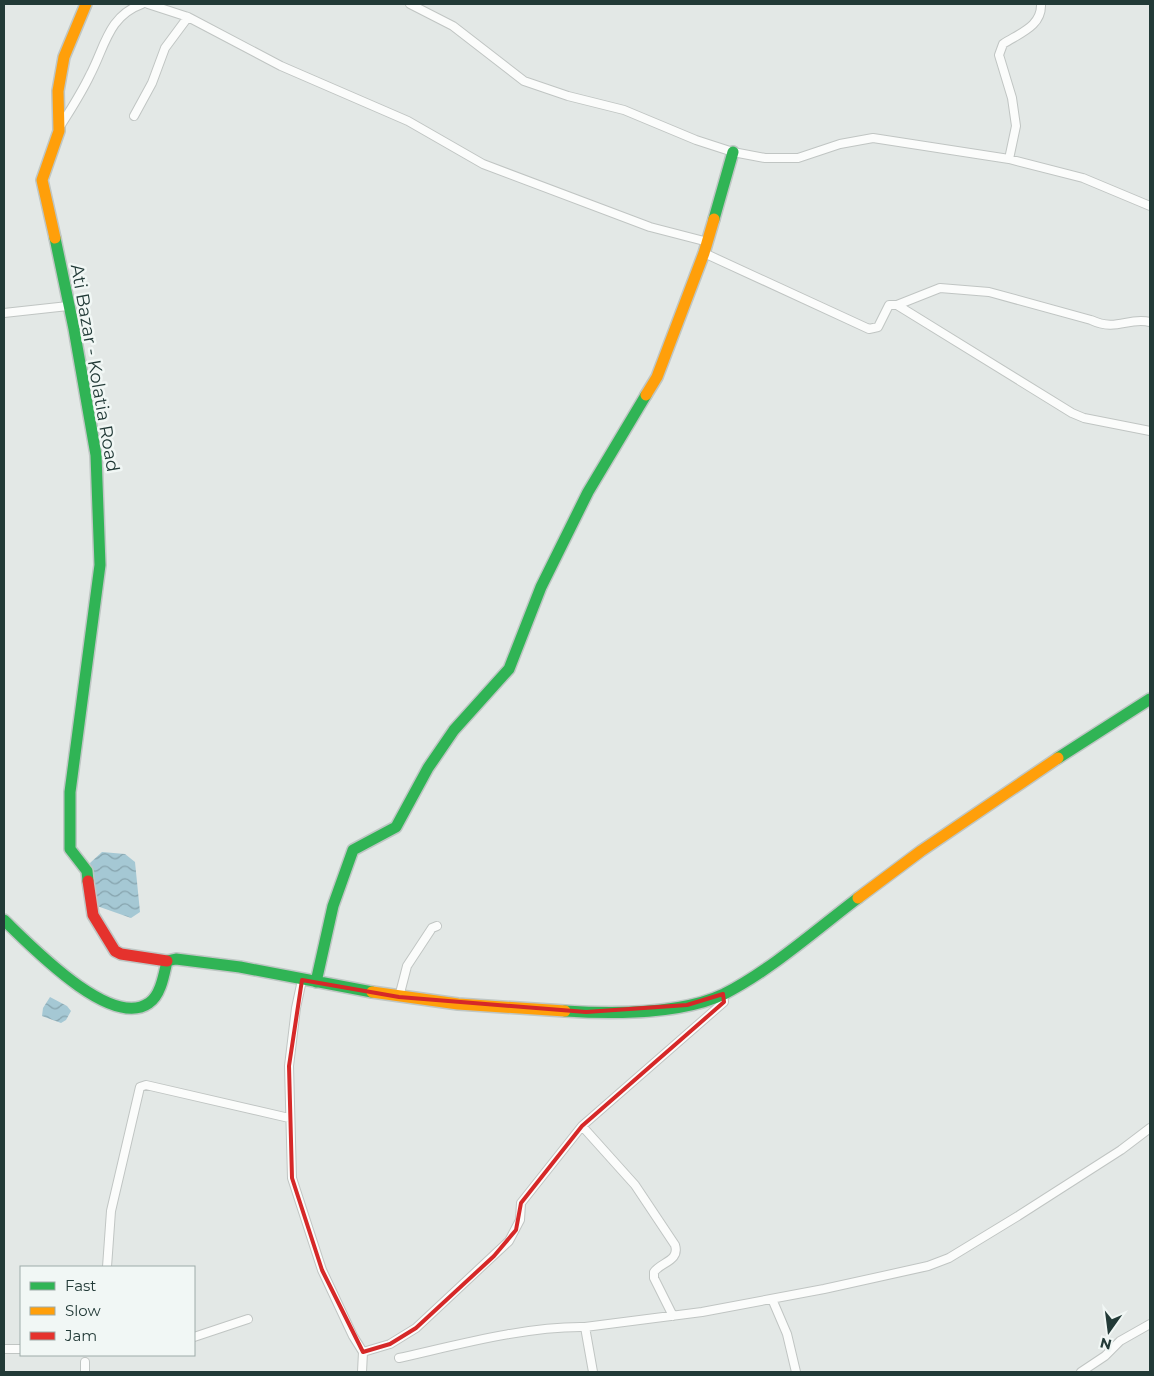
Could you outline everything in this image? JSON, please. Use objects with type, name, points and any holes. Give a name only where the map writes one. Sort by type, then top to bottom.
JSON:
[{"type":"street","name":"Ati Bazar - Kolatia Road","points":[[86,4],[71,31],[62,64],[58,92],[60,127],[44,164],[42,180],[74,329],[96,454],[100,565],[70,792],[70,849],[87,871],[93,915],[115,951],[121,954],[167,961],[176,959],[240,968],[399,997],[458,1004],[586,1012],[671,1009],[723,994],[792,949],[929,845],[1027,778],[1150,699]]},
{"type":"street","points":[[60,127],[90,75],[106,36],[128,9],[142,4]]},
{"type":"street","points":[[148,4],[188,17],[281,66],[408,121],[483,164],[706,248],[869,329],[878,328],[889,305],[897,305],[940,288],[989,292],[1091,320],[1104,326],[1119,326],[1140,320],[1150,322]]},
{"type":"street","points":[[410,4],[452,26],[524,81],[568,96],[624,110],[696,140],[733,152],[765,158],[798,158],[840,144],[873,138],[1009,159],[1083,178],[1150,206]]},
{"type":"street","points":[[1009,159],[1016,126],[1012,98],[999,55],[1000,49],[1003,44],[1038,20],[1041,14],[1041,4]]},
{"type":"street","points":[[134,116],[152,83],[165,48],[188,17]]},
{"type":"street","points":[[316,982],[333,906],[353,850],[396,827],[428,768],[454,730],[509,669],[541,587],[588,492],[615,444],[657,377],[706,248],[733,152]]},
{"type":"street","points":[[897,305],[1072,413],[1084,418],[1150,431]]},
{"type":"street","points":[[4,313],[68,306]]},
{"type":"street","points":[[4,920],[73,981],[117,1007],[128,1009],[148,1004],[157,991],[167,961]]},
{"type":"street","points":[[399,997],[407,966],[432,928],[437,926]]},
{"type":"street","points":[[302,980],[288,1066],[292,1178],[322,1270],[363,1352],[362,1372]]},
{"type":"street","points":[[363,1352],[390,1344],[416,1328],[509,1241],[520,1220],[521,1203],[582,1126],[724,1002],[723,994]]},
{"type":"street","points":[[107,1266],[111,1211],[140,1087],[155,1087],[289,1118]]},
{"type":"street","points":[[582,1126],[635,1186],[675,1245],[677,1251],[675,1257],[654,1272],[654,1278],[673,1316]]},
{"type":"street","points":[[399,1358],[495,1338],[568,1327],[585,1327],[673,1316],[772,1299],[928,1266],[949,1258],[1121,1150],[1150,1128]]},
{"type":"street","points":[[772,1299],[788,1334],[796,1372]]},
{"type":"street","points":[[195,1338],[248,1319]]},
{"type":"street","points":[[1081,1372],[1105,1356],[1120,1341],[1150,1324]]},
{"type":"street","points":[[585,1327],[593,1372]]},
{"type":"street","points":[[4,1349],[20,1349]]},
{"type":"street","points":[[85,1362],[85,1372]]},
{"type":"highlighted area","points":[[302,980],[399,997],[586,1012],[687,1005],[723,994],[724,1002],[582,1126],[521,1203],[516,1230],[494,1256],[416,1328],[390,1344],[363,1352],[322,1270],[292,1178],[289,1066]]},
{"type":"water","points":[[102,852],[125,854],[135,862],[140,912],[131,918],[97,906],[90,863]]},
{"type":"water","points":[[50,997],[67,1006],[71,1011],[66,1020],[61,1023],[42,1016],[43,1008]]},
{"type":"traffic: fast","points":[[714,219],[733,152]]},
{"type":"traffic: fast","points":[[55,238],[74,329],[96,455],[100,565],[70,792],[70,849],[87,871],[88,881]]},
{"type":"traffic: fast","points":[[316,982],[333,906],[353,850],[396,827],[428,768],[454,730],[509,669],[541,587],[588,492],[646,395]]},
{"type":"traffic: fast","points":[[1058,758],[1150,699]]},
{"type":"traffic: fast","points":[[565,1011],[604,1013],[646,1012],[707,1001],[724,994],[759,973],[858,898]]},
{"type":"traffic: fast","points":[[4,920],[72,981],[93,995],[114,1005],[133,1008],[149,1003],[159,990],[167,961],[176,959],[240,967],[372,992]]},
{"type":"traffic: slow","points":[[55,238],[42,180],[59,131],[58,91],[64,57],[86,4]]},
{"type":"traffic: slow","points":[[646,395],[657,377],[704,253],[714,219]]},
{"type":"traffic: slow","points":[[858,898],[921,851],[1058,758]]},
{"type":"traffic: slow","points":[[372,992],[458,1004],[565,1011]]},
{"type":"traffic: jam","points":[[88,881],[93,915],[115,951],[121,954],[167,961]]}]
